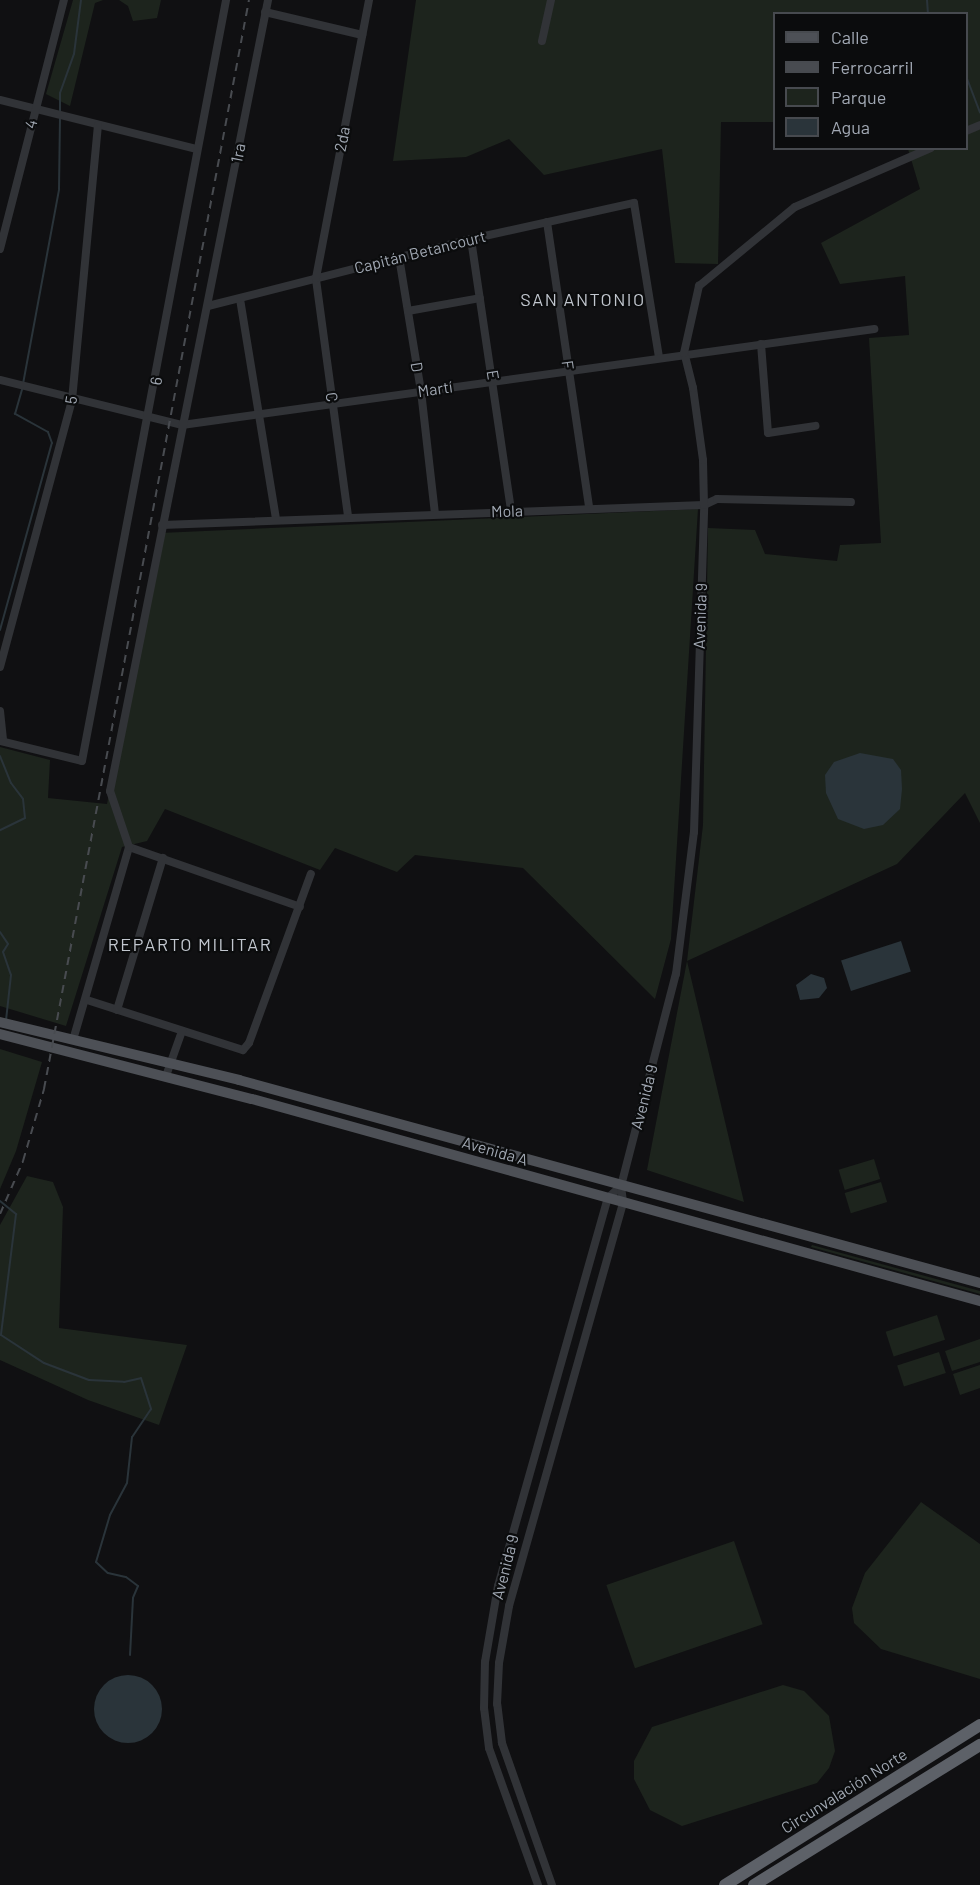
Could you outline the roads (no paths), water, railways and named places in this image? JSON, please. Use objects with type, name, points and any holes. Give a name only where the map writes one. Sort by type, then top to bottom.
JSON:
[{"type":"highway","name":"Circunvalación Norte","points":[[725,1885],[980,1725]]},
{"type":"highway","name":"Circunvalación Norte","points":[[753,1885],[980,1745]]},
{"type":"main road","name":"Avenida A","points":[[0,1022],[7,1032],[980,1301]]},
{"type":"main road","name":"Avenida A","points":[[7,1032],[73,1040],[170,1062],[980,1283]]},
{"type":"main road","points":[[783,1229],[790,1248]]},
{"type":"street","name":"4","points":[[0,249],[64,0]]},
{"type":"street","name":"6","points":[[2,741],[82,761],[149,419],[226,0]]},
{"type":"street","name":"1ra","points":[[129,847],[110,790],[268,0]]},
{"type":"street","name":"2da","points":[[316,278],[369,0]]},
{"type":"street","points":[[542,41],[551,0]]},
{"type":"street","points":[[265,12],[362,35]]},
{"type":"street","points":[[0,100],[197,149]]},
{"type":"street","name":"5","points":[[0,667],[72,400],[98,125]]},
{"type":"street","name":"Avenida 9","points":[[552,1885],[502,1743],[497,1704],[499,1663],[509,1606],[623,1202],[621,1185],[676,974],[694,832],[704,505],[701,450],[693,388],[684,353],[699,286],[795,207],[927,150]]},
{"type":"street","name":"Capitán Betancourt","points":[[208,306],[471,239],[634,203],[659,357]]},
{"type":"street","name":"F","points":[[547,222],[589,508]]},
{"type":"street","name":"E","points":[[471,239],[494,381],[511,511]]},
{"type":"street","name":"D","points":[[399,257],[421,391],[435,513]]},
{"type":"street","name":"C","points":[[316,278],[348,516]]},
{"type":"street","points":[[408,311],[480,298]]},
{"type":"street","points":[[240,299],[276,518]]},
{"type":"street","name":"Martí","points":[[0,380],[72,400],[182,425],[260,416],[684,353],[874,329]]},
{"type":"street","points":[[761,344],[768,433],[815,426]]},
{"type":"street","name":"Mola","points":[[162,525],[276,518],[704,505],[717,499],[851,502]]},
{"type":"street","points":[[0,711],[2,741]]},
{"type":"street","points":[[73,1040],[87,1000],[129,847],[300,907]]},
{"type":"street","points":[[117,1010],[163,858]]},
{"type":"street","points":[[87,1000],[243,1050],[249,1043],[311,874]]},
{"type":"street","points":[[166,1076],[182,1031]]},
{"type":"street","name":"Avenida 9","points":[[538,1885],[489,1748],[484,1708],[485,1662],[498,1586],[608,1198],[621,1185]]},
{"type":"street","points":[[524,1494],[540,1499]]},
{"type":"street","points":[[507,1798],[520,1794]]},
{"type":"water","points":[[860,753],[893,759],[901,770],[902,789],[900,809],[883,825],[864,829],[838,819],[826,793],[825,775],[834,762]]},
{"type":"water","points":[[901,941],[911,971],[851,991],[841,960]]},
{"type":"water","points":[[811,974],[824,978],[827,988],[819,998],[800,1000],[796,985]]},
{"type":"water","points":[[121,1675],[135,1675],[147,1680],[157,1690],[162,1709],[157,1728],[147,1738],[135,1743],[121,1743],[109,1738],[99,1728],[94,1716],[94,1702],[99,1690],[109,1680]]},
{"type":"waterway","points":[[60,111],[60,93],[74,54],[81,0]]},
{"type":"waterway","points":[[927,0],[928,12]]},
{"type":"waterway","points":[[968,81],[980,112]]},
{"type":"waterway","points":[[23,384],[59,189],[60,117]]},
{"type":"waterway","points":[[0,630],[52,443],[48,432],[15,414],[22,389]]},
{"type":"waterway","points":[[0,756],[11,783],[23,799],[25,818],[0,830]]},
{"type":"waterway","points":[[0,932],[8,944],[3,952],[11,975],[6,1020]]},
{"type":"waterway","points":[[0,1201],[16,1214],[1,1335],[44,1363],[89,1380],[124,1382],[141,1378],[151,1409],[132,1437],[127,1483],[110,1515],[96,1562],[108,1573],[126,1577],[138,1586],[133,1598],[130,1655]]},
{"type":"railway","points":[[0,1214],[23,1161],[44,1089],[249,0]]},
{"type":"district","name":"SAN ANTONIO","points":[[583,299]]},
{"type":"district","name":"REPARTO MILITAR","points":[[190,944]]}]
